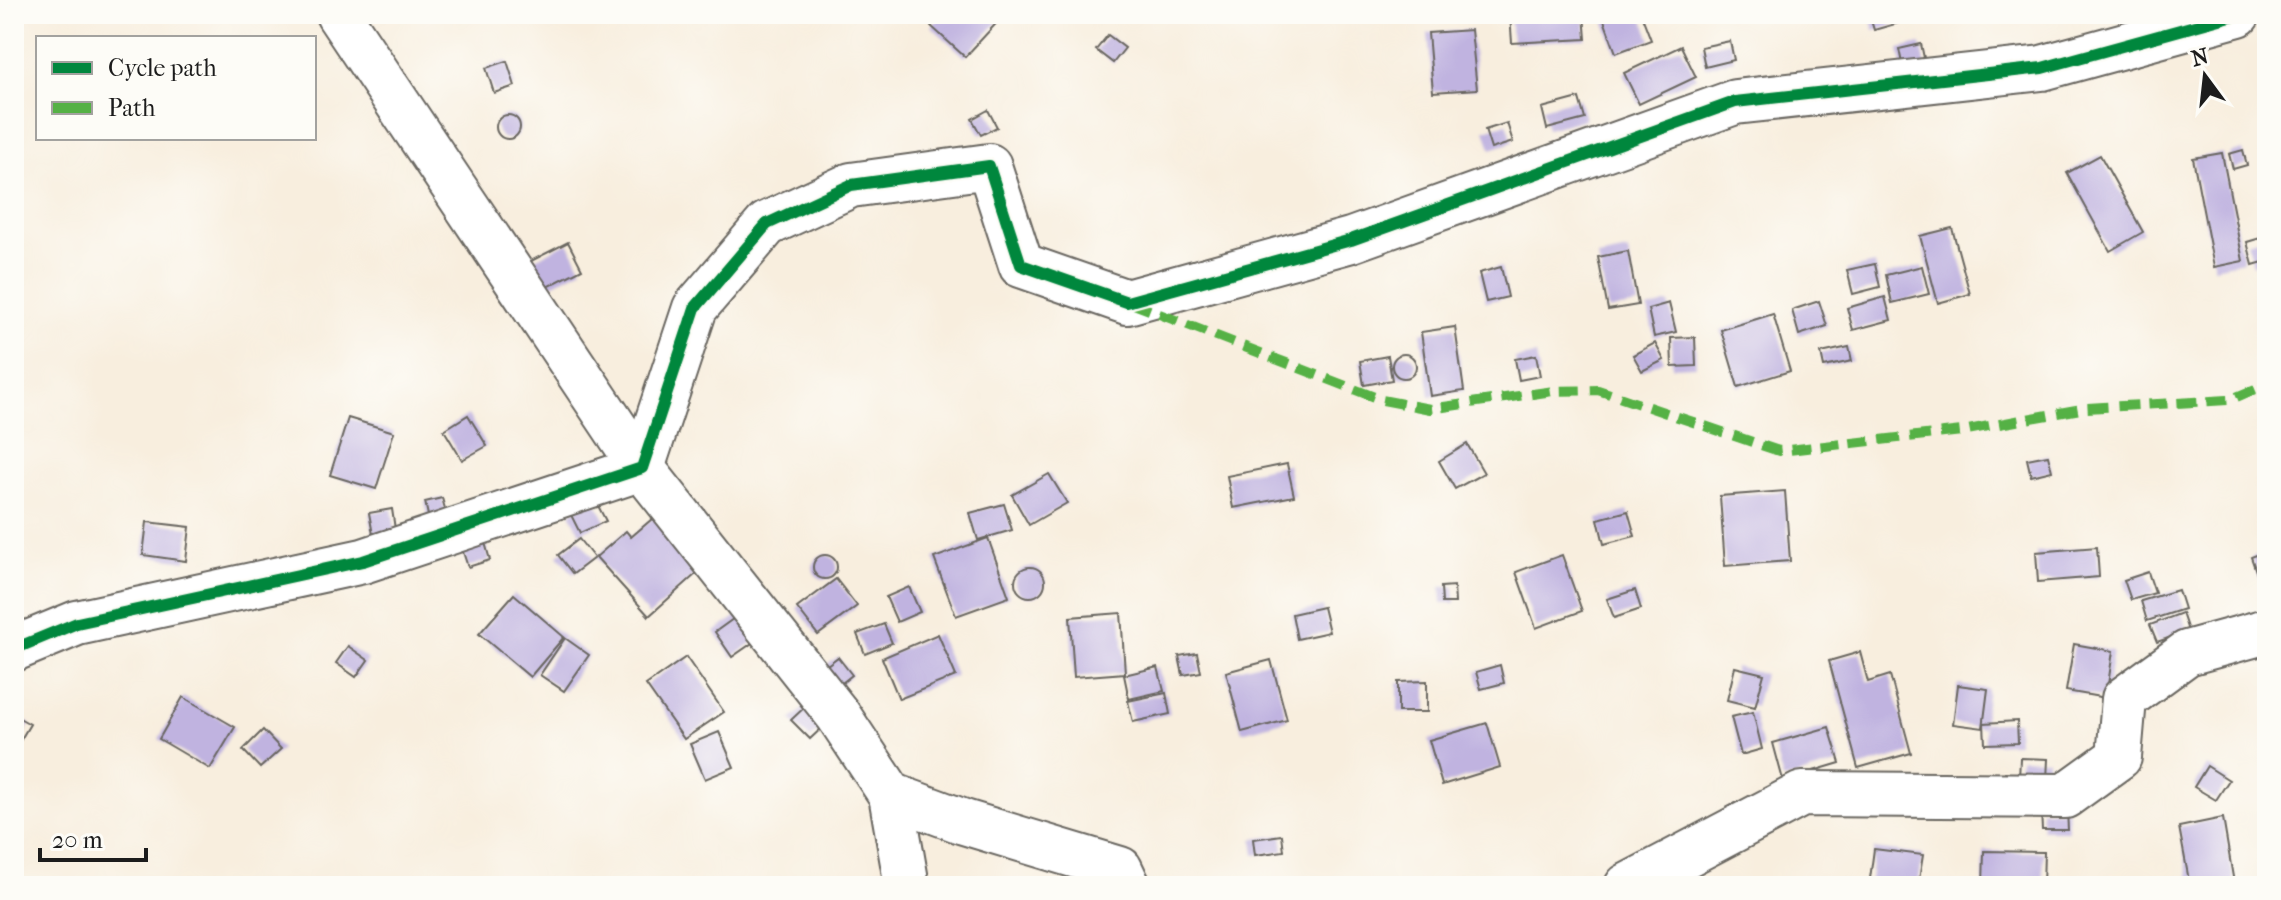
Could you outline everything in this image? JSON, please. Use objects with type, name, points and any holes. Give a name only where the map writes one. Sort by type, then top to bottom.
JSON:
[{"type":"street","points":[[338,14],[642,468],[838,715],[891,795],[907,886]]},
{"type":"street","points":[[642,468],[695,308],[767,224],[851,185],[989,166],[1021,265],[1127,302],[1351,240],[1735,102],[2042,68],[2238,14]]},
{"type":"street","points":[[14,649],[77,623],[363,561],[642,468]]},
{"type":"street","points":[[1627,886],[1802,794],[2065,796],[2119,757],[2124,699],[2187,653],[2267,631]]},
{"type":"street","points":[[891,795],[964,822],[1120,869],[1128,886]]},
{"type":"building","points":[[942,14],[1005,14],[965,57],[931,26]]},
{"type":"building","points":[[1510,14],[1584,14],[1586,39],[1512,43]]},
{"type":"building","points":[[1619,14],[1641,14],[1651,40],[1616,53],[1604,20]]},
{"type":"building","points":[[1869,14],[1907,14],[1909,20],[1874,30]]},
{"type":"building","points":[[1471,30],[1477,89],[1433,92],[1428,33]]},
{"type":"building","points":[[1108,35],[1125,48],[1113,63],[1096,50]]},
{"type":"building","points":[[1730,41],[1734,60],[1705,67],[1701,47]]},
{"type":"building","points":[[1921,44],[1926,67],[1904,73],[1899,49]]},
{"type":"building","points":[[1681,46],[1696,77],[1639,104],[1624,73]]},
{"type":"building","points":[[507,61],[515,86],[494,93],[486,68]]},
{"type":"building","points":[[1579,98],[1585,119],[1547,129],[1542,108]]},
{"type":"building","points":[[988,110],[997,127],[981,135],[972,119]]},
{"type":"building","points":[[508,115],[516,119],[520,127],[516,135],[508,139],[500,135],[496,127],[500,119]]},
{"type":"building","points":[[1507,123],[1513,142],[1491,149],[1485,130]]},
{"type":"building","points":[[2243,150],[2247,165],[2233,169],[2229,154]]},
{"type":"building","points":[[2222,153],[2243,261],[2214,267],[2193,158]]},
{"type":"building","points":[[2100,155],[2143,232],[2110,251],[2067,173]]},
{"type":"building","points":[[1952,228],[1970,294],[1938,303],[1920,236]]},
{"type":"building","points":[[2267,236],[2267,261],[2253,265],[2247,242]]},
{"type":"building","points":[[568,242],[582,269],[545,288],[531,261]]},
{"type":"building","points":[[1628,251],[1638,305],[1608,310],[1598,257]]},
{"type":"building","points":[[1875,264],[1880,287],[1853,294],[1847,270]]},
{"type":"building","points":[[1922,266],[1929,294],[1892,303],[1886,275]]},
{"type":"building","points":[[1501,267],[1508,297],[1486,302],[1479,273]]},
{"type":"building","points":[[1885,297],[1891,320],[1853,330],[1847,308]]},
{"type":"building","points":[[1819,301],[1827,326],[1799,335],[1792,310]]},
{"type":"building","points":[[1669,303],[1676,332],[1654,337],[1648,309]]},
{"type":"building","points":[[1773,314],[1790,371],[1738,387],[1721,330]]},
{"type":"building","points":[[1455,327],[1464,391],[1430,396],[1421,332]]},
{"type":"building","points":[[1695,337],[1696,366],[1672,367],[1671,338]]},
{"type":"building","points":[[1655,343],[1664,360],[1642,371],[1633,355]]},
{"type":"building","points":[[1849,347],[1852,361],[1824,367],[1821,353]]},
{"type":"building","points":[[1404,354],[1413,357],[1416,366],[1413,375],[1404,378],[1395,375],[1392,366],[1395,357]]},
{"type":"building","points":[[1536,355],[1540,376],[1519,380],[1515,359]]},
{"type":"building","points":[[1388,356],[1392,380],[1364,385],[1360,361]]},
{"type":"building","points":[[468,415],[487,446],[462,460],[444,430]]},
{"type":"building","points":[[348,418],[394,432],[376,489],[330,475]]},
{"type":"building","points":[[1467,444],[1484,473],[1455,489],[1439,461]]},
{"type":"building","points":[[2048,455],[2052,471],[2031,476],[2027,459]]},
{"type":"building","points":[[1287,464],[1294,496],[1233,508],[1227,476]]},
{"type":"building","points":[[1049,474],[1067,503],[1029,525],[1012,495]]},
{"type":"building","points":[[1785,491],[1790,561],[1725,566],[1720,496]]},
{"type":"building","points":[[442,498],[447,516],[429,520],[425,502]]},
{"type":"building","points":[[595,500],[606,521],[580,533],[570,513]]},
{"type":"building","points":[[1004,504],[1012,530],[978,540],[970,513]]},
{"type":"building","points":[[392,509],[396,536],[374,540],[369,513]]},
{"type":"building","points":[[1628,511],[1635,536],[1604,544],[1598,519]]},
{"type":"building","points":[[659,513],[705,566],[649,616],[596,557],[626,531],[631,537]]},
{"type":"building","points":[[147,522],[190,527],[186,561],[143,555]]},
{"type":"building","points":[[988,538],[1009,597],[956,616],[934,558]]},
{"type":"building","points":[[484,539],[490,560],[468,567],[461,546]]},
{"type":"building","points":[[579,539],[594,558],[573,574],[558,555]]},
{"type":"building","points":[[2097,547],[2099,577],[2038,582],[2036,552]]},
{"type":"building","points":[[2267,551],[2267,589],[2263,591],[2251,557]]},
{"type":"building","points":[[825,555],[834,558],[837,567],[834,576],[825,579],[816,576],[813,567],[816,558]]},
{"type":"building","points":[[1562,555],[1582,611],[1536,628],[1516,572]]},
{"type":"building","points":[[1030,567],[1041,571],[1045,582],[1041,593],[1030,597],[1019,593],[1015,582],[1019,571]]},
{"type":"building","points":[[2148,572],[2155,593],[2131,600],[2124,580]]},
{"type":"building","points":[[836,579],[857,606],[818,635],[797,608]]},
{"type":"building","points":[[1454,586],[1455,603],[1442,603],[1441,587]]},
{"type":"building","points":[[909,587],[920,612],[897,622],[886,597]]},
{"type":"building","points":[[1635,590],[1641,609],[1614,618],[1607,599]]},
{"type":"building","points":[[2178,590],[2184,609],[2147,621],[2141,601]]},
{"type":"building","points":[[514,594],[564,637],[530,677],[479,634]]},
{"type":"building","points":[[1323,607],[1329,632],[1297,639],[1292,614]]},
{"type":"building","points":[[1121,613],[1125,673],[1074,677],[1070,617]]},
{"type":"building","points":[[2182,613],[2188,631],[2157,642],[2150,625]]},
{"type":"building","points":[[740,614],[758,639],[732,657],[715,632]]},
{"type":"building","points":[[884,624],[892,643],[865,654],[857,634]]},
{"type":"building","points":[[938,634],[956,676],[899,699],[882,658]]},
{"type":"building","points":[[565,638],[589,655],[564,691],[540,675]]},
{"type":"building","points":[[2074,644],[2113,651],[2106,698],[2066,691]]},
{"type":"building","points":[[348,646],[368,660],[356,677],[336,663]]},
{"type":"building","points":[[1860,652],[1868,682],[1890,675],[1911,753],[1858,768],[1829,661]]},
{"type":"building","points":[[1197,653],[1201,672],[1183,675],[1179,656]]},
{"type":"building","points":[[686,657],[724,712],[684,739],[646,685]]},
{"type":"building","points":[[838,657],[852,675],[833,690],[819,671]]},
{"type":"building","points":[[1271,660],[1287,720],[1242,732],[1226,672]]},
{"type":"building","points":[[1500,665],[1504,683],[1481,689],[1476,672]]},
{"type":"building","points":[[1158,667],[1164,691],[1129,699],[1124,675]]},
{"type":"building","points":[[1735,667],[1764,674],[1755,707],[1727,700]]},
{"type":"building","points":[[1427,681],[1427,712],[1398,712],[1398,682]]},
{"type":"building","points":[[1958,685],[1988,689],[1983,728],[1953,724]]},
{"type":"building","points":[[1166,693],[1170,714],[1133,722],[1128,701]]},
{"type":"building","points":[[183,697],[235,727],[210,769],[159,739]]},
{"type":"building","points":[[807,705],[826,724],[810,739],[791,720]]},
{"type":"building","points":[[1753,712],[1762,749],[1741,755],[1731,717]]},
{"type":"building","points":[[14,715],[30,724],[14,751]]},
{"type":"building","points":[[2017,721],[2018,743],[1985,744],[1984,723]]},
{"type":"building","points":[[1487,723],[1500,767],[1442,785],[1429,740]]},
{"type":"building","points":[[1829,727],[1840,763],[1783,780],[1773,743]]},
{"type":"building","points":[[263,730],[281,749],[260,768],[243,750]]},
{"type":"building","points":[[719,732],[734,767],[705,779],[690,744]]},
{"type":"building","points":[[2020,758],[2048,759],[2047,780],[2019,779]]},
{"type":"building","points":[[2207,766],[2229,780],[2216,800],[2194,787]]},
{"type":"building","points":[[2041,810],[2067,810],[2068,830],[2042,830]]},
{"type":"building","points":[[2223,818],[2234,883],[2190,886],[2179,827]]},
{"type":"building","points":[[1282,835],[1284,851],[1255,855],[1253,839]]},
{"type":"building","points":[[1874,849],[1923,855],[1918,886],[1869,886]]},
{"type":"building","points":[[1984,851],[2044,852],[2043,886],[1983,886]]},
{"type":"marked path","points":[[1131,303],[1382,400],[1430,409],[1553,391],[1598,390],[1779,451],[1962,431],[2086,408],[2229,400],[2267,384]]},
{"type":"cycle path","points":[[14,649],[77,623],[363,561],[642,468],[695,308],[767,224],[851,185],[989,166],[1021,265],[1127,302],[1351,240],[1735,102],[2042,68],[2238,14]]}]
